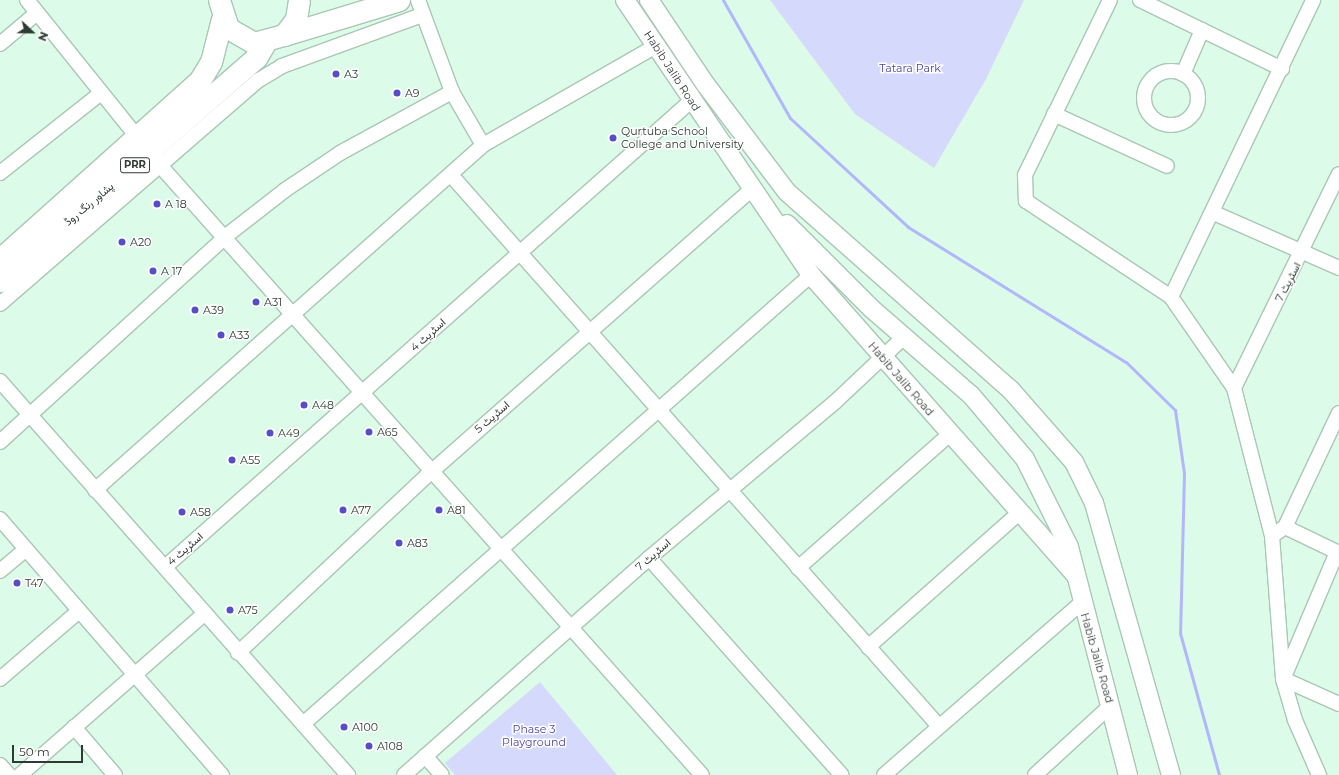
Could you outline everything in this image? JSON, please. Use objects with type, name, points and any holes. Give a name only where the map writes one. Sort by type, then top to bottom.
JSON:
[{"type":"highway","points":[[284,35],[296,19],[299,0]]},
{"type":"highway","points":[[219,7],[235,36],[264,43],[284,35],[399,0]]},
{"type":"highway","name":"پشاور رنگ روڈ","points":[[0,259],[149,152],[211,62],[219,7]]},
{"type":"highway","name":"پشاور رنگ روڈ","points":[[0,281],[149,152],[228,79],[256,58],[264,43]]},
{"type":"main road","name":"Habib Jalib Road","points":[[626,0],[691,101],[812,275],[882,358],[1075,574],[1081,603],[1111,705],[1128,775]]},
{"type":"main road","points":[[648,0],[706,85],[799,202],[1010,389],[1074,462],[1094,503],[1171,775]]},
{"type":"main road","points":[[752,189],[784,222],[904,337],[971,395],[1025,459],[1062,531],[1075,574]]},
{"type":"main road","points":[[784,222],[799,202]]},
{"type":"street","points":[[27,0],[149,152],[226,236],[431,472],[502,547],[572,629],[702,775]]},
{"type":"street","points":[[418,0],[422,15],[452,92],[483,145]]},
{"type":"street","points":[[1110,0],[1025,175],[1026,201],[1170,297],[1234,388],[1272,536],[1283,679],[1295,720],[1319,775]]},
{"type":"street","points":[[1140,0],[1282,69]]},
{"type":"street","points":[[1170,297],[1214,213],[1313,0]]},
{"type":"street","points":[[0,44],[37,13]]},
{"type":"street","points":[[0,304],[149,152],[282,66],[422,15]]},
{"type":"street","points":[[1183,74],[1202,30]]},
{"type":"street","points":[[96,490],[294,316],[483,145],[656,46]]},
{"type":"street","points":[[0,442],[29,413],[226,236],[340,153],[452,92]]},
{"type":"street","points":[[0,174],[101,93]]},
{"type":"street","name":"اسٹریٹ 4","points":[[165,568],[691,101]]},
{"type":"street","points":[[1054,114],[1167,166]]},
{"type":"street","name":"اسٹریٹ 7","points":[[1234,388],[1303,252],[1339,174]]},
{"type":"street","points":[[451,175],[519,255],[658,409],[938,725]]},
{"type":"street","name":"اسٹریٹ 5","points":[[238,653],[431,472],[752,189]]},
{"type":"street","points":[[1214,213],[1339,268]]},
{"type":"street","points":[[303,724],[658,409],[812,275]]},
{"type":"street","name":"اسٹریٹ 7","points":[[404,775],[572,629],[649,558],[835,402],[904,337]]},
{"type":"street","points":[[0,381],[238,653],[348,775]]},
{"type":"street","points":[[1272,536],[1285,527],[1339,413]]},
{"type":"street","points":[[798,568],[950,434]]},
{"type":"street","points":[[868,647],[1020,512]]},
{"type":"street","points":[[0,519],[222,775]]},
{"type":"street","points":[[1283,679],[1338,553],[1285,527]]},
{"type":"street","points":[[0,571],[26,549]]},
{"type":"street","points":[[649,558],[842,775]]},
{"type":"street","points":[[884,775],[938,725],[1081,603]]},
{"type":"street","points":[[0,679],[79,611]]},
{"type":"street","points":[[20,775],[204,614]]},
{"type":"street","points":[[1283,679],[1339,704]]},
{"type":"street","points":[[1035,775],[1111,705]]},
{"type":"street","points":[[74,728],[115,775]]},
{"type":"street","points":[[426,756],[442,775]]},
{"type":"street","points":[[0,765],[9,775]]},
{"type":"green space","name":"Tatara Park","points":[[770,0],[1024,0],[986,79],[934,168],[855,114]]},
{"type":"green space","name":"Phase 3 Playground","points":[[540,682],[617,775],[455,775],[445,763]]},
{"type":"waterway","points":[[723,0],[790,118],[908,227],[1126,362],[1175,410],[1184,473],[1180,633],[1219,775]]},
{"type":"place","name":"A3","points":[[336,74]]},
{"type":"place","name":"A9","points":[[397,93]]},
{"type":"place","name":"Qurtuba School College and University","points":[[613,138]]},
{"type":"place","name":"A 18","points":[[157,204]]},
{"type":"place","name":"A20","points":[[122,242]]},
{"type":"place","name":"A 17","points":[[153,271]]},
{"type":"place","name":"A31","points":[[256,302]]},
{"type":"place","name":"A39","points":[[195,310]]},
{"type":"place","name":"A33","points":[[221,335]]},
{"type":"place","name":"A48","points":[[304,405]]},
{"type":"place","name":"A65","points":[[369,432]]},
{"type":"place","name":"A49","points":[[270,433]]},
{"type":"place","name":"A55","points":[[232,460]]},
{"type":"place","name":"A77","points":[[343,510]]},
{"type":"place","name":"A81","points":[[439,510]]},
{"type":"place","name":"A58","points":[[182,512]]},
{"type":"place","name":"A83","points":[[399,543]]},
{"type":"place","name":"T47","points":[[17,583]]},
{"type":"place","name":"A75","points":[[230,610]]},
{"type":"place","name":"A100","points":[[344,727]]},
{"type":"place","name":"A108","points":[[369,746]]}]
